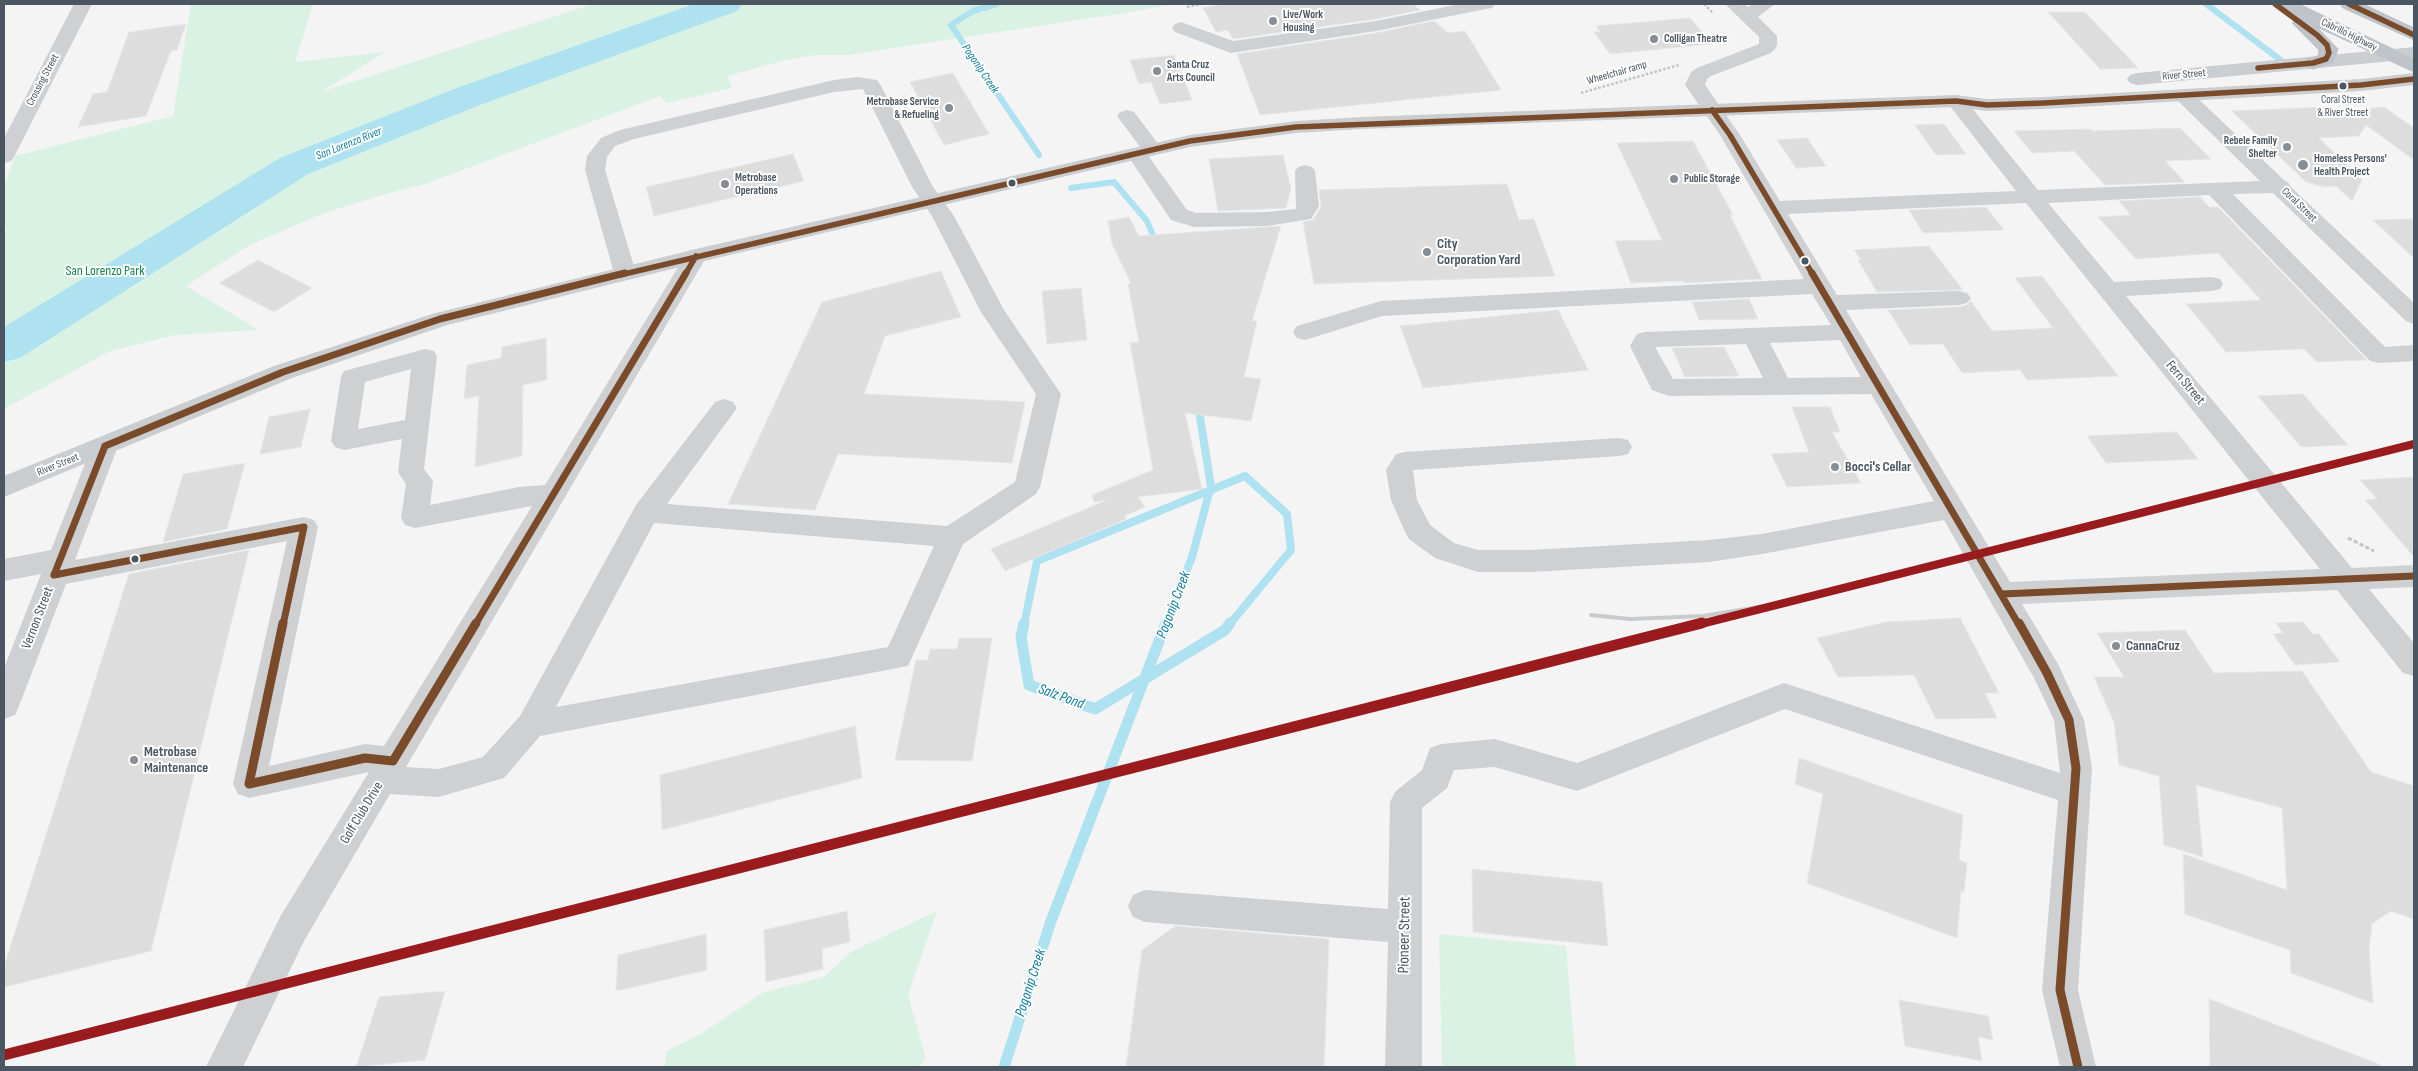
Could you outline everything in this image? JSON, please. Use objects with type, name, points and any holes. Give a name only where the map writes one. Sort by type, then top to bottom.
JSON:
[{"type":"highway","points":[[2276,4],[2317,35],[2327,45],[2329,53],[2326,60],[2313,63]]},
{"type":"highway","name":"Cabrillo Highway","points":[[2285,4],[2414,66]]},
{"type":"highway","points":[[2349,4],[2414,35]]},
{"type":"main road","name":"River Street","points":[[1956,101],[1978,90],[2163,77],[2414,53]]},
{"type":"main road","name":"River Street","points":[[4,487],[283,372],[440,318],[696,256],[1190,141],[1296,128],[1956,101],[1987,105],[2362,85],[2414,79]]},
{"type":"street","name":"Crossing Street","points":[[4,157],[82,4]]},
{"type":"street","points":[[1182,28],[1231,47],[1376,26],[1486,4]]},
{"type":"street","points":[[1740,10],[1766,4]]},
{"type":"street","points":[[1740,10],[1768,36],[1768,45],[1764,49],[1698,76],[1695,85],[1730,135],[1952,509],[2048,673],[2069,720],[2076,768],[2060,990],[2078,1067]]},
{"type":"street","points":[[531,725],[898,657],[952,538],[1026,487],[1049,394],[993,312],[944,216],[932,201],[870,84],[857,83],[834,86],[627,134],[608,142],[597,156],[595,170],[625,273]]},
{"type":"street","name":"Coral Street","points":[[2183,95],[2414,316]]},
{"type":"street","name":"Fern Street","points":[[1956,101],[2032,197],[2414,664]]},
{"type":"street","points":[[1127,116],[1179,215],[1194,220],[1267,219],[1303,214],[1308,206],[1305,190],[1305,172]]},
{"type":"street","points":[[1774,208],[2280,186]]},
{"type":"street","points":[[2216,189],[2378,355],[2414,353]]},
{"type":"street","name":"Golf Club Drive","points":[[224,1067],[292,929],[696,256]]},
{"type":"street","points":[[2108,290],[2212,284]]},
{"type":"street","points":[[1305,332],[1381,309],[1622,295],[1825,295],[1958,298]]},
{"type":"street","points":[[1847,332],[1645,340],[1642,346],[1664,387],[1878,385]]},
{"type":"street","points":[[1754,336],[1780,387]]},
{"type":"street","points":[[4,570],[57,567],[304,527],[249,784],[365,758],[388,770],[439,783],[493,768],[531,725],[646,512],[724,408]]},
{"type":"street","points":[[416,427],[411,472],[420,481],[415,518],[518,497],[553,494]]},
{"type":"street","name":"Vernon Street","points":[[4,706],[105,446]]},
{"type":"street","points":[[1619,447],[1405,461],[1399,470],[1404,500],[1420,532],[1445,551],[1478,561],[1530,561],[1709,551],[1762,544],[1919,513],[1952,509]]},
{"type":"street","points":[[646,512],[952,538]]},
{"type":"street","points":[[2002,594],[2414,576]]},
{"type":"street","name":"Pioneer Street","points":[[1404,1067],[1406,802],[1436,778],[1441,758],[1495,753],[1577,777],[1784,696],[2075,792]]},
{"type":"street","points":[[1144,906],[1405,927]]},
{"type":"path","name":"Wheelchair ramp","points":[[1591,95],[1581,96],[1580,93],[1682,64]]},
{"type":"green space","name":"San Lorenzo Park","points":[[191,4],[313,4],[295,62],[385,52],[321,92],[593,4],[1173,4],[848,55],[817,55],[786,60],[727,76],[732,88],[667,103],[660,96],[425,184],[378,196],[319,215],[261,240],[243,249],[186,286],[259,330],[176,335],[110,351],[4,409],[4,233],[7,231],[4,223],[4,187],[15,156],[173,116]]},
{"type":"green space","points":[[937,911],[908,995],[926,1059],[917,1067],[664,1067],[667,1051],[701,1034],[764,992],[824,977],[851,952]]},
{"type":"green space","points":[[1439,934],[1566,946],[1576,1067],[1442,1067]]},
{"type":"building","name":"Live/Work Housing","points":[[1224,4],[1413,4],[1420,10],[1376,19],[1233,39],[1228,30],[1216,32],[1203,8]]},
{"type":"building","points":[[2048,12],[2085,12],[2138,68],[2100,69]]},
{"type":"building","name":"Colligan Theatre","points":[[1690,18],[1712,44],[1610,54],[1594,32],[1600,32],[1596,26]]},
{"type":"building","points":[[1434,21],[1448,33],[1465,31],[1501,90],[1260,115],[1237,54],[1376,33]]},
{"type":"building","points":[[186,24],[177,50],[171,51],[146,116],[78,127],[93,94],[107,92],[129,32]]},
{"type":"building","name":"Santa Cruz Arts Council","points":[[1174,55],[1192,100],[1160,104],[1151,82],[1139,84],[1130,60]]},
{"type":"building","name":"Metrobase Service & Refueling","points":[[953,73],[989,134],[944,145],[910,82]]},
{"type":"building","name":"Rebele Family Shelter","points":[[2327,107],[2343,111],[2384,107],[2414,128],[2414,160],[2366,125],[2359,136],[2319,138],[2362,180],[2352,201],[2336,186],[2324,187],[2306,182],[2232,111]]},
{"type":"building","points":[[1944,124],[1966,154],[1936,155],[1915,125]]},
{"type":"building","points":[[2180,128],[2211,159],[2165,161],[2185,182],[2105,185],[2074,151],[2032,153],[2014,131],[2090,129],[2093,131]]},
{"type":"building","points":[[1807,138],[1826,166],[1796,168],[1777,140]]},
{"type":"building","points":[[1693,141],[1733,215],[1730,215],[1762,279],[1684,283],[1683,281],[1631,283],[1615,241],[1662,240],[1617,143]]},
{"type":"building","name":"Metrobase Operations","points":[[793,154],[804,181],[654,216],[646,187]]},
{"type":"building","points":[[1283,155],[1291,189],[1286,208],[1218,211],[1209,159]]},
{"type":"building","name":"City Corporation Yard","points":[[1507,184],[1519,220],[1534,219],[1555,276],[1314,284],[1303,222],[1313,220],[1321,207],[1319,190]]},
{"type":"building","points":[[2200,197],[2209,207],[2218,207],[2367,360],[2317,362],[2304,349],[2226,352],[2186,304],[2261,300],[2218,253],[2136,259],[2098,217],[2131,215],[2119,201]]},
{"type":"building","points":[[1986,207],[2004,230],[1923,233],[1909,210]]},
{"type":"building","points":[[1129,217],[1139,236],[1281,226],[1252,321],[1257,321],[1244,377],[1261,379],[1251,421],[1185,413],[1202,489],[1138,497],[1145,507],[1124,516],[1126,519],[1005,571],[991,549],[1107,500],[1094,502],[1092,495],[1153,470],[1130,343],[1139,342],[1128,284],[1131,283],[1112,244],[1108,221]]},
{"type":"building","points":[[2414,219],[2414,258],[2373,220]]},
{"type":"building","points":[[1929,246],[1963,290],[1877,292],[1854,250]]},
{"type":"building","points":[[258,260],[312,288],[274,312],[219,283]]},
{"type":"building","points":[[941,271],[961,317],[885,336],[864,394],[1025,402],[1012,463],[838,454],[815,510],[728,504],[822,302]]},
{"type":"building","points":[[2042,276],[2118,376],[2027,380],[2020,370],[1962,373],[1943,344],[1910,345],[1888,310],[1959,307],[1967,305],[1971,301],[1992,331],[2053,328],[2015,278]]},
{"type":"building","points":[[1081,288],[1087,340],[1047,344],[1042,291]]},
{"type":"building","points":[[1749,299],[1758,319],[1699,320],[1692,302]]},
{"type":"building","points":[[1558,310],[1588,370],[1423,388],[1400,326]]},
{"type":"building","points":[[546,338],[547,380],[523,385],[522,456],[475,467],[479,396],[464,399],[467,365],[501,358],[502,347]]},
{"type":"building","points":[[1724,347],[1739,376],[1685,377],[1672,348]]},
{"type":"building","points":[[2303,394],[2348,445],[2301,447],[2258,396]]},
{"type":"building","points":[[1792,407],[1830,407],[1840,432],[1832,432],[1861,483],[1787,487],[1771,454],[1809,452]]},
{"type":"building","points":[[310,409],[301,447],[260,454],[269,417]]},
{"type":"building","points":[[2177,432],[2198,459],[2106,463],[2087,436]]},
{"type":"building","points":[[245,463],[227,529],[163,542],[183,474]]},
{"type":"building","points":[[2414,477],[2414,557],[2365,500],[2377,499],[2360,480]]},
{"type":"building","name":"Metrobase Maintenance","points":[[249,550],[151,951],[4,987],[4,967],[129,574]]},
{"type":"building","points":[[1960,618],[1999,693],[1985,693],[1997,718],[1936,719],[1914,675],[1838,677],[1817,638],[1886,622]]},
{"type":"building","points":[[2303,622],[2313,634],[2319,634],[2340,662],[2295,665],[2273,634],[2283,633],[2276,623]]},
{"type":"building","points":[[2185,630],[2214,673],[2302,671],[2371,772],[2414,786],[2414,919],[2391,911],[2372,924],[2369,949],[2373,1003],[2291,973],[2290,950],[2185,914],[2183,854],[2287,890],[2282,808],[2196,785],[2203,857],[2164,845],[2159,776],[2119,765],[2114,722],[2094,677],[2124,677],[2097,633]]},
{"type":"building","points":[[959,638],[992,638],[972,761],[895,760],[916,660],[928,660],[930,649],[957,649]]},
{"type":"building","points":[[855,726],[862,778],[662,830],[660,775]]},
{"type":"building","points":[[1799,758],[1963,815],[1959,860],[1967,863],[1964,892],[1961,891],[1957,938],[1807,883],[1823,794],[1795,784]]},
{"type":"building","points":[[1472,869],[1602,882],[1608,946],[1473,932]]},
{"type":"building","points":[[847,911],[850,942],[822,949],[823,969],[766,982],[764,930]]},
{"type":"building","points":[[1175,926],[1329,939],[1324,1067],[1126,1067],[1142,950]]},
{"type":"building","points":[[706,934],[707,970],[616,991],[618,955]]},
{"type":"building","points":[[445,991],[425,1060],[356,1067],[379,997]]},
{"type":"building","points":[[2209,999],[2381,1065],[2380,1067],[2210,1067]]},
{"type":"building","points":[[1899,1000],[1988,1016],[1993,1040],[1978,1037],[1982,1061],[1905,1046]]},
{"type":"waterway","name":"San Lorenzo River","points":[[4,347],[294,166],[467,97],[725,4]]},
{"type":"waterway","name":"Pogonip Creek","points":[[997,4],[973,11],[951,25],[1039,155]]},
{"type":"waterway","points":[[2206,4],[2282,61]]},
{"type":"waterway","name":"Pogonip Creek","points":[[1071,188],[1114,182],[1147,221],[1157,245]]},
{"type":"waterway","name":"Pogonip Creek","points":[[1198,405],[1211,486],[1210,490]]},
{"type":"waterway","name":"Salz Pond","points":[[1210,490],[1245,476],[1287,514],[1291,550],[1229,625]]},
{"type":"waterway","name":"Salz Pond","points":[[1024,625],[1037,561],[1210,490]]},
{"type":"waterway","name":"Pogonip Creek","points":[[1166,625],[1192,557],[1210,490]]},
{"type":"waterway","name":"Salz Pond","points":[[1024,623],[1021,637],[1029,685],[1095,709],[1144,679]]},
{"type":"waterway","name":"Pogonip Creek","points":[[1144,679],[1166,623]]},
{"type":"waterway","name":"Salz Pond","points":[[1144,679],[1225,630],[1230,623]]},
{"type":"waterway","name":"Pogonip Creek","points":[[1004,1067],[1051,921],[1144,679]]},
{"type":"railway","points":[[1591,615],[1630,619],[1703,616],[1796,601]]},
{"type":"transit line","points":[[2258,68],[2313,63],[2326,59],[2329,53],[2327,45],[2317,35],[2275,4]]},
{"type":"transit line","points":[[2349,4],[2414,35]]},
{"type":"transit line","points":[[105,446],[283,372],[440,319],[696,256],[1190,141],[1296,127],[1362,123],[1956,101],[1987,105],[2044,103],[2361,85],[2414,79]]},
{"type":"transit line","points":[[1712,110],[1730,135],[2002,594],[2047,673],[2069,720],[2076,768],[2060,990],[2078,1067]]},
{"type":"transit line","points":[[393,761],[696,256]]},
{"type":"transit line","points":[[4,1055],[1100,775],[2414,444]]},
{"type":"transit line","points":[[54,575],[105,446]]},
{"type":"transit line","points":[[304,527],[249,784],[365,758],[393,761]]},
{"type":"transit line","points":[[54,575],[304,527]]},
{"type":"transit line","points":[[2002,594],[2414,576]]},
{"type":"place","name":"Live/Work Housing","points":[[1273,21]]},
{"type":"place","name":"Colligan Theatre","points":[[1654,39]]},
{"type":"place","name":"Santa Cruz Arts Council","points":[[1157,71]]},
{"type":"place","name":"Coral Street & River Street","points":[[2343,86]]},
{"type":"place","name":"Metrobase Service & Refueling","points":[[949,108]]},
{"type":"place","name":"Rebele Family Shelter","points":[[2287,147]]},
{"type":"place","name":"Homeless Persons' Health Project","points":[[2303,165]]},
{"type":"place","name":"Public Storage","points":[[1674,179]]},
{"type":"place","name":"Metrobase Operations","points":[[725,184]]},
{"type":"place","name":"City Corporation Yard","points":[[1427,252]]},
{"type":"place","name":"Bocci's Cellar","points":[[1835,467]]},
{"type":"place","name":"CannaCruz","points":[[2116,646]]},
{"type":"place","name":"Metrobase Maintenance","points":[[134,760]]}]
